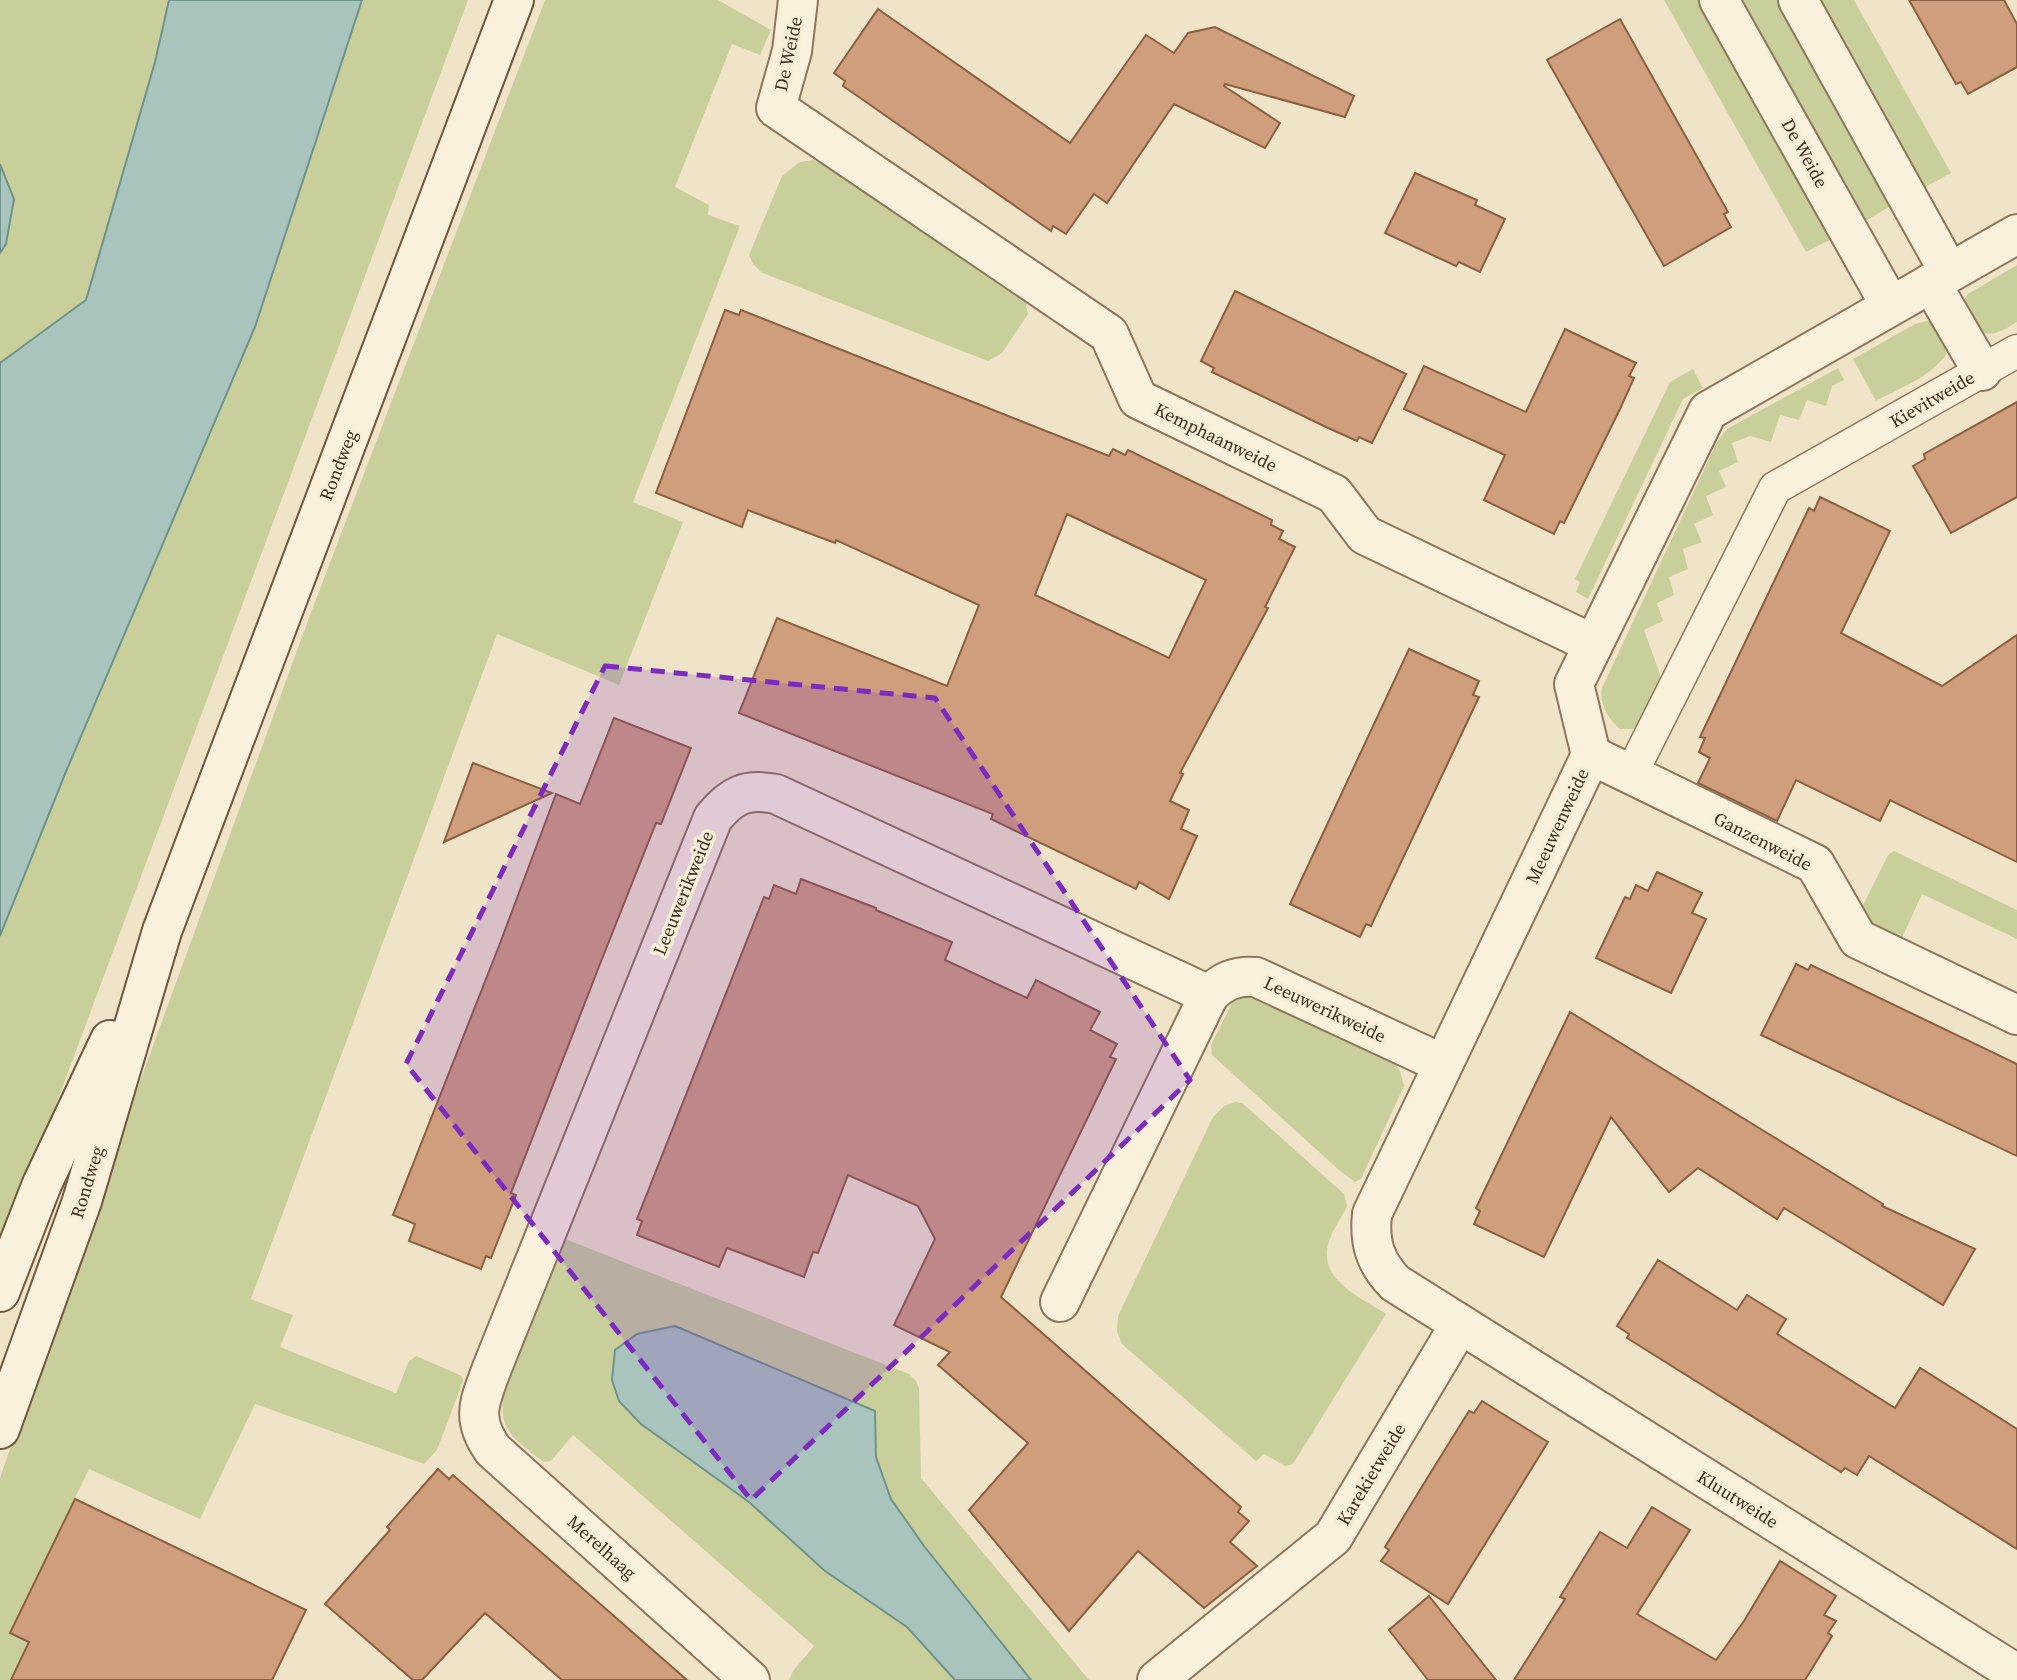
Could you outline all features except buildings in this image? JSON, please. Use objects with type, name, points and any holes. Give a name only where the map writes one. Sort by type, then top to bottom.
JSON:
[{"type":"street","name":"Rondweg","points":[[0,1429],[82,1201],[162,931],[514,0]]},
{"type":"street","name":"De Weide","points":[[776,108],[792,51],[798,0]]},
{"type":"street","name":"De Weide","points":[[1719,0],[1890,305]]},
{"type":"street","points":[[1798,0],[1940,277]]},
{"type":"street","name":"Kemphaanweide","points":[[776,108],[1109,334],[1138,399],[1334,494],[1365,536],[1593,644]]},
{"type":"street","points":[[1890,305],[2017,234]]},
{"type":"street","name":"Kievitweide","points":[[1940,277],[1982,371]]},
{"type":"street","name":"Meeuwenweide","points":[[1460,1324],[1395,1283],[1383,1270],[1374,1253],[1370,1234],[1372,1214],[1591,755],[1574,684],[1708,411],[1890,305]]},
{"type":"street","name":"Ganzenweide","points":[[1591,755],[1815,864],[1858,939],[2017,1014]]},
{"type":"street","name":"Leeuwerikweide","points":[[480,1401],[713,818],[725,804],[742,794],[759,791],[776,794],[1209,995],[1219,985],[1231,979],[1256,977],[1443,1064]]},
{"type":"street","name":"Rondweg","points":[[0,1292],[43,1184],[162,931]]},
{"type":"street","points":[[1060,1302],[1209,995]]},
{"type":"street","name":"Kluutweide","points":[[1460,1324],[2000,1672]]},
{"type":"street","name":"Karekietweide","points":[[1157,1680],[1333,1537],[1460,1324]]},
{"type":"street","name":"Merelhaag","points":[[480,1401],[480,1425],[493,1450],[750,1680]]},
{"type":"lane","name":"Kievitweide","points":[[1630,776],[1775,488],[2017,351]]},
{"type":"highlighted area","points":[[605,666],[935,698],[1190,1080],[751,1500],[406,1064]]},
{"type":"green space","points":[[0,0],[169,0],[155,62],[86,300],[0,363],[0,253],[6,243],[14,199],[0,164]]},
{"type":"green space","points":[[362,0],[468,0],[27,1182],[0,1248],[0,936],[65,774],[255,327]]},
{"type":"green space","points":[[545,0],[718,0],[771,30],[760,55],[732,44],[675,187],[709,205],[708,215],[740,226],[633,502],[683,522],[619,685],[497,634],[251,1299],[293,1315],[280,1347],[396,1393],[409,1361],[416,1356],[462,1376],[463,1381],[437,1450],[424,1464],[255,1404],[200,1519],[89,1469],[10,1633],[29,1642],[11,1680],[0,1680],[0,1478],[76,1257],[310,615]]},
{"type":"green space","points":[[1664,0],[1700,0],[1834,238],[1806,252]]},
{"type":"green space","points":[[1737,0],[1779,0],[1894,204],[1862,223]]},
{"type":"green space","points":[[1818,0],[1854,0],[1951,173],[1923,188]]},
{"type":"green space","points":[[813,160],[835,169],[1011,287],[1025,300],[1028,314],[1002,353],[988,361],[761,272],[753,264],[749,255],[782,176],[800,162]]},
{"type":"green space","points":[[2017,265],[2017,322],[1993,333],[1977,331],[1964,304],[1968,294]]},
{"type":"green space","points":[[1934,322],[1944,338],[1946,355],[1923,376],[1876,401],[1853,359],[1915,324]]},
{"type":"green space","points":[[1838,368],[1844,380],[1832,386],[1826,406],[1807,400],[1799,420],[1780,415],[1771,442],[1750,436],[1732,443],[1738,462],[1719,471],[1726,487],[1706,496],[1713,515],[1694,524],[1702,542],[1683,549],[1688,569],[1669,577],[1674,595],[1657,603],[1663,621],[1644,630],[1660,681],[1640,722],[1633,729],[1620,729],[1605,711],[1602,688],[1717,442],[1727,429]]},
{"type":"green space","points":[[1693,369],[1703,388],[1683,399],[1588,599],[1576,592],[1580,582],[1575,579],[1670,382]]},
{"type":"green space","points":[[1894,851],[2017,910],[2017,939],[1922,894],[1901,940],[1865,918],[1861,909],[1888,855]]},
{"type":"green space","points":[[1245,993],[1394,1062],[1400,1071],[1404,1086],[1361,1179],[1355,1182],[1339,1170],[1212,1055],[1211,1045],[1235,997]]},
{"type":"green space","points":[[1235,1102],[1242,1103],[1344,1194],[1347,1206],[1329,1241],[1329,1266],[1343,1285],[1386,1314],[1293,1464],[1285,1466],[1264,1454],[1256,1461],[1122,1344],[1117,1331],[1118,1316],[1213,1117],[1224,1106]]},
{"type":"green space","points":[[565,1239],[909,1374],[919,1388],[921,1478],[1089,1680],[1031,1680],[924,1546],[891,1499],[876,1457],[875,1411],[675,1326],[749,1502],[825,1571],[907,1627],[955,1680],[789,1680],[793,1671],[814,1646],[573,1435],[551,1461],[543,1462],[509,1432],[503,1414],[505,1388]]},
{"type":"water","points":[[169,0],[362,0],[255,327],[65,774],[0,936],[0,363],[86,300],[155,62]]},
{"type":"water","points":[[0,164],[14,199],[6,244],[0,253]]},
{"type":"water","points":[[675,1326],[875,1411],[876,1457],[891,1499],[924,1546],[1031,1680],[955,1680],[907,1627],[825,1571],[749,1502],[641,1424],[619,1401],[612,1380],[615,1350],[637,1334]]}]
